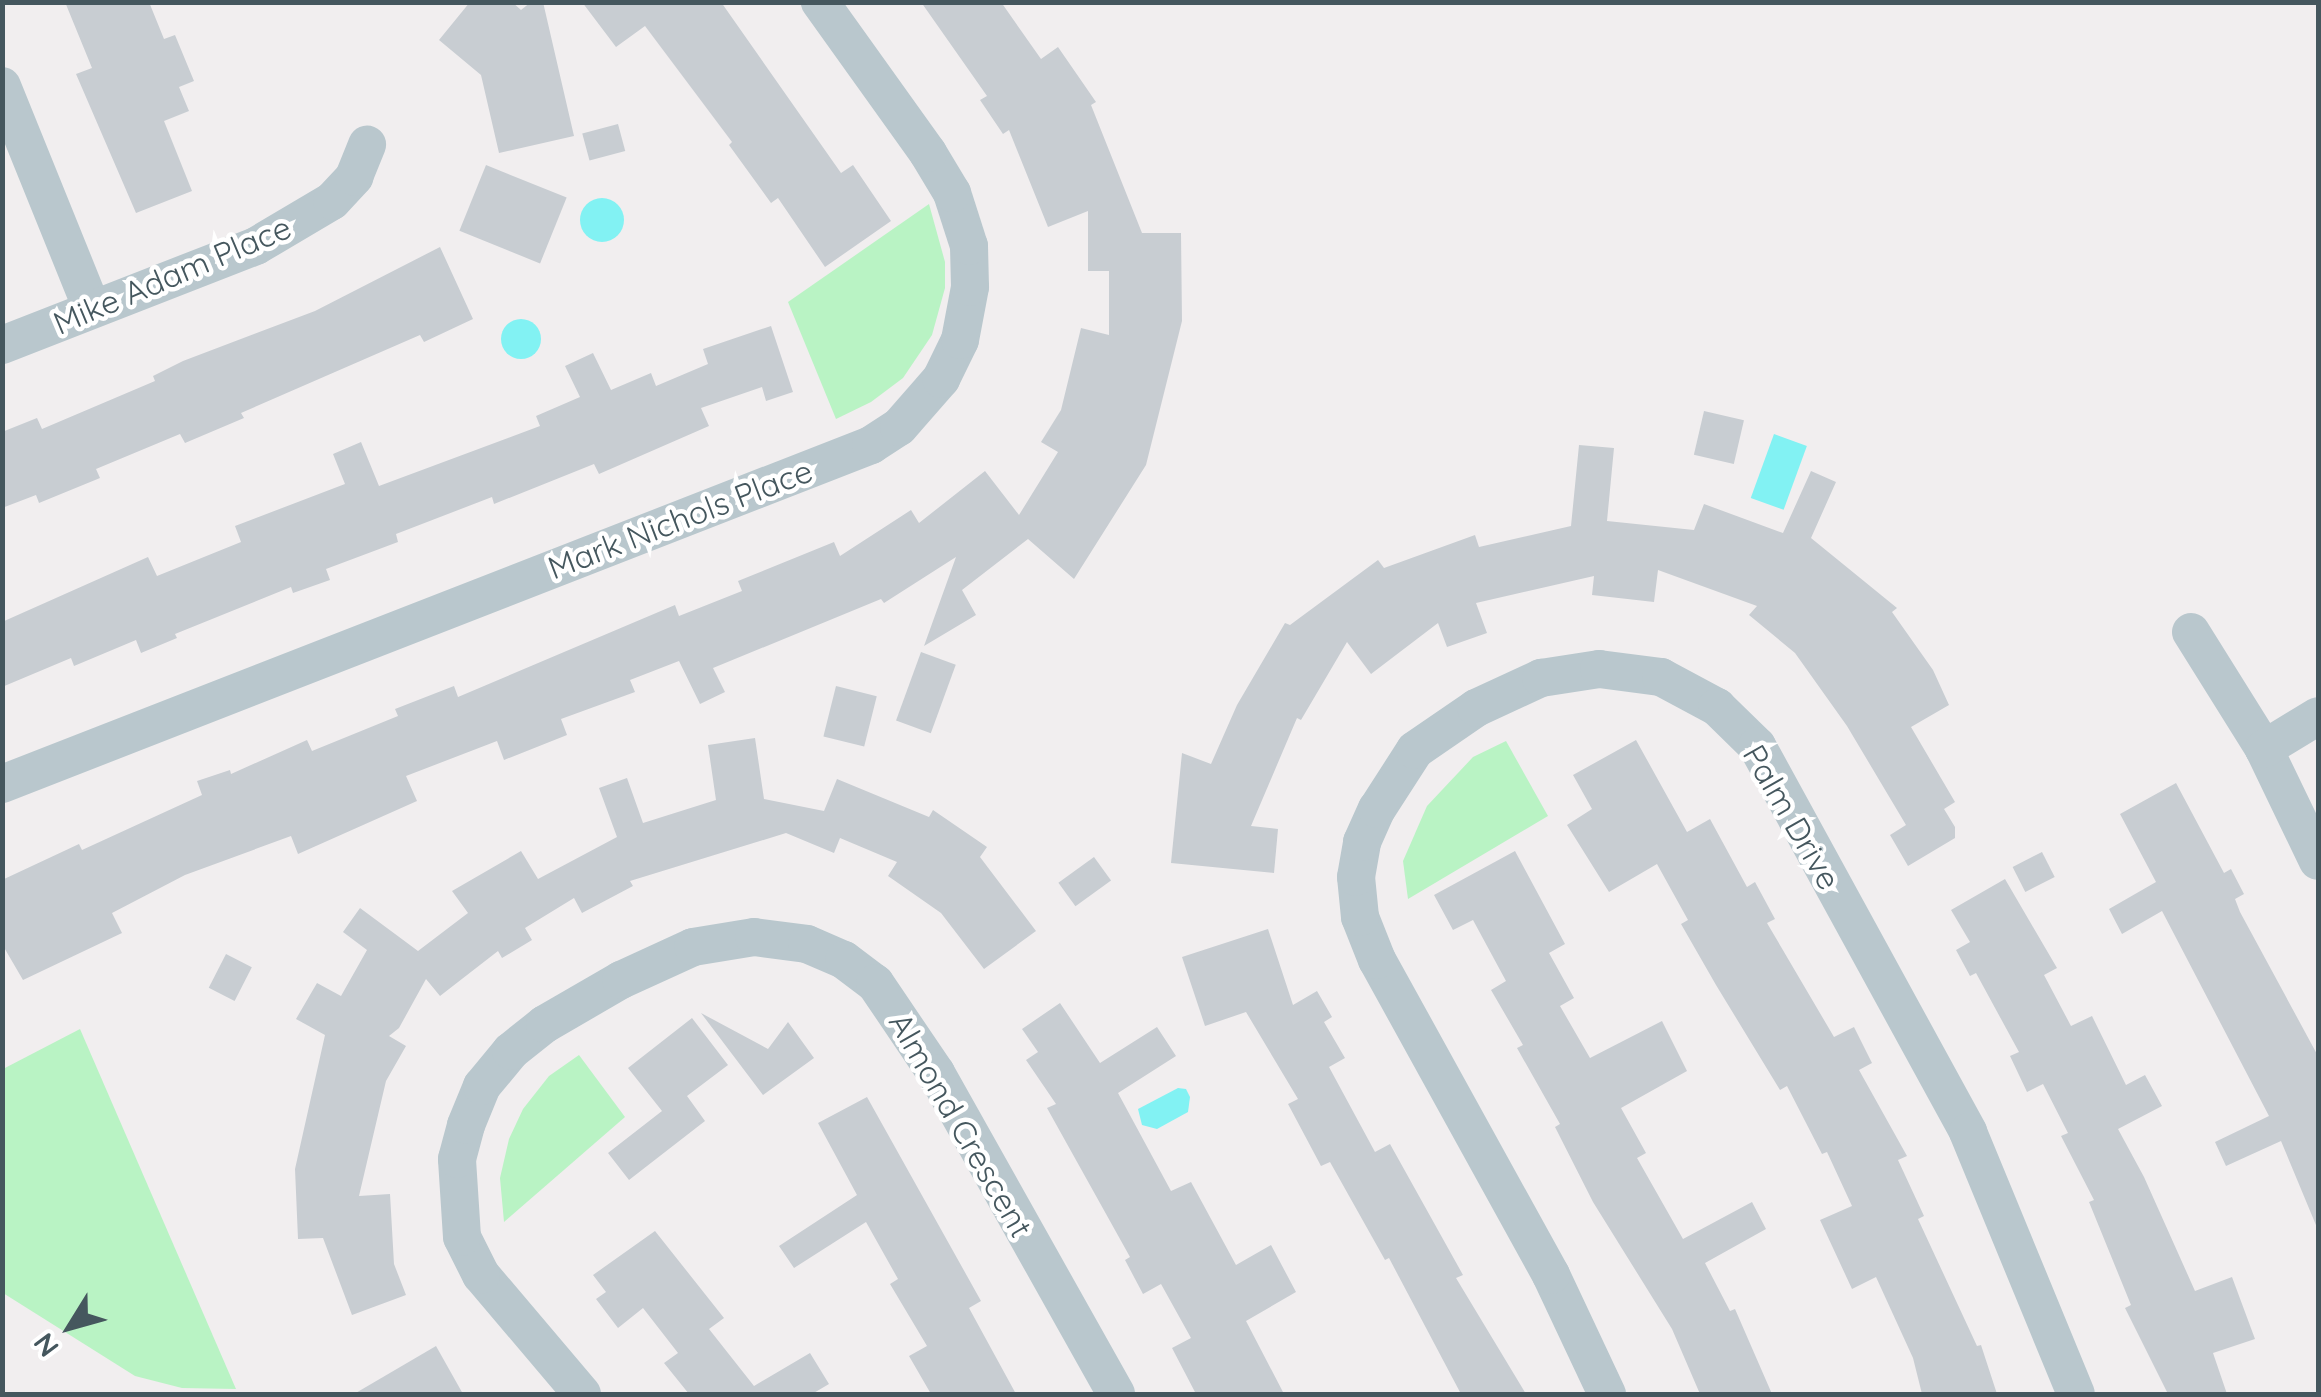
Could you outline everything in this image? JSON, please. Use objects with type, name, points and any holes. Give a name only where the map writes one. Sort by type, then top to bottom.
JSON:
[{"type":"street","name":"Mark Nichols Place","points":[[2,784],[871,445],[900,427],[941,379],[960,340],[970,287],[969,246],[952,193],[936,166],[820,2]]},
{"type":"street","points":[[2,86],[92,309]]},
{"type":"street","name":"Mike Adam Place","points":[[2,345],[256,246],[332,201],[354,177],[368,145]]},
{"type":"street","points":[[2192,632],[2264,748],[2318,861]]},
{"type":"street","name":"Palm Drive","points":[[1607,1394],[1551,1274],[1377,960],[1360,918],[1356,877],[1362,842],[1377,808],[1415,750],[1476,708],[1542,678],[1599,668],[1661,677],[1717,707],[1756,746],[1968,1132],[2051,1324],[2076,1394]]},
{"type":"street","points":[[2264,748],[2318,716]]},
{"type":"street","name":"Almond Crescent","points":[[582,1394],[481,1276],[462,1238],[456,1158],[466,1124],[482,1086],[511,1051],[545,1024],[620,980],[693,948],[754,937],[806,944],[844,960],[875,982],[936,1073],[1116,1394]]},
{"type":"green space","points":[[929,204],[945,262],[945,288],[932,335],[903,378],[871,402],[836,419],[788,302]]},
{"type":"green space","points":[[1506,741],[1548,816],[1408,899],[1403,861],[1427,806],[1473,757]]},
{"type":"green space","points":[[80,1029],[236,1389],[182,1388],[135,1376],[3,1293],[3,1069]]},
{"type":"green space","points":[[579,1055],[625,1117],[504,1222],[500,1178],[509,1139],[523,1109],[549,1076]]},
{"type":"water","points":[[602,198],[618,204],[624,220],[618,236],[602,242],[586,236],[580,220],[586,204]]},
{"type":"water","points":[[521,319],[535,325],[541,339],[535,353],[521,359],[507,353],[501,339],[507,325]]},
{"type":"water","points":[[1774,434],[1807,446],[1784,510],[1751,498]]},
{"type":"water","points":[[1178,1088],[1186,1089],[1190,1097],[1188,1112],[1157,1129],[1142,1125],[1138,1109]]},
{"type":"building","points":[[65,2],[149,2],[164,39],[175,35],[194,81],[179,87],[189,111],[164,121],[192,191],[136,213],[76,74],[92,68]]},
{"type":"building","points":[[470,2],[512,2],[521,10],[531,2],[543,2],[574,136],[499,153],[481,75],[439,40]]},
{"type":"building","points":[[582,2],[721,2],[841,173],[853,165],[891,221],[825,267],[778,198],[771,203],[729,145],[732,142],[645,26],[616,47]]},
{"type":"building","points":[[921,2],[1001,2],[1041,59],[1058,47],[1096,102],[1091,105],[1142,233],[1181,233],[1182,321],[1146,465],[1074,579],[1028,539],[962,590],[976,615],[924,646],[956,557],[884,603],[881,599],[713,668],[725,692],[700,704],[679,661],[630,680],[635,692],[561,719],[567,735],[504,760],[497,741],[406,776],[417,801],[298,854],[291,836],[185,875],[112,913],[122,933],[23,980],[2,944],[2,880],[79,844],[82,850],[202,795],[197,781],[230,770],[231,774],[307,740],[312,751],[398,716],[395,709],[454,686],[458,697],[675,605],[679,616],[742,591],[738,581],[834,542],[840,556],[911,510],[919,523],[985,471],[1019,515],[1058,452],[1041,442],[1061,410],[1081,328],[1109,335],[1109,271],[1088,271],[1088,211],[1048,227],[1009,130],[1003,134],[980,100],[987,96]]},
{"type":"building","points":[[618,124],[625,151],[590,161],[582,134]]},
{"type":"building","points":[[486,165],[567,198],[540,263],[459,231]]},
{"type":"building","points":[[440,247],[473,319],[424,342],[420,335],[241,413],[244,418],[185,443],[180,434],[96,469],[100,478],[39,503],[36,495],[2,508],[2,432],[37,418],[42,429],[155,381],[153,376],[183,361],[315,311]]},
{"type":"building","points":[[771,326],[793,392],[766,401],[762,387],[701,408],[709,426],[599,474],[594,464],[494,504],[492,497],[396,534],[398,542],[326,569],[330,580],[293,593],[291,587],[175,634],[177,638],[141,653],[136,640],[74,666],[71,658],[2,687],[2,622],[148,557],[157,576],[241,542],[235,526],[345,484],[333,454],[361,442],[379,486],[540,426],[536,416],[580,397],[565,366],[593,353],[611,390],[651,373],[656,386],[708,364],[703,349]]},
{"type":"building","points":[[1704,411],[1744,420],[1734,464],[1694,455]]},
{"type":"building","points":[[1579,445],[1614,448],[1607,521],[1694,530],[1704,504],[1783,533],[1811,471],[1836,482],[1811,538],[1897,608],[1892,612],[1933,670],[1949,705],[1911,727],[1955,802],[1944,809],[1955,827],[1955,838],[1908,866],[1890,835],[1906,825],[1847,726],[1795,653],[1749,615],[1757,606],[1658,570],[1654,602],[1592,595],[1594,576],[1476,603],[1487,633],[1447,647],[1438,623],[1371,674],[1347,642],[1301,720],[1297,718],[1251,826],[1278,829],[1274,873],[1171,863],[1182,753],[1211,764],[1237,705],[1285,623],[1290,625],[1378,560],[1384,568],[1475,535],[1479,547],[1571,526]]},
{"type":"building","points":[[921,652],[956,665],[931,733],[896,721]]},
{"type":"building","points":[[836,686],[877,696],[864,747],[823,736]]},
{"type":"building","points":[[755,738],[764,799],[824,811],[837,779],[929,817],[933,810],[987,847],[980,857],[1036,931],[984,969],[941,913],[888,876],[897,862],[840,838],[834,853],[786,833],[630,881],[633,886],[582,913],[574,898],[525,928],[532,940],[502,958],[498,951],[440,996],[426,979],[399,1028],[389,1036],[406,1046],[386,1081],[359,1196],[390,1194],[394,1264],[406,1295],[352,1315],[323,1238],[298,1239],[295,1169],[325,1035],[296,1019],[317,983],[341,996],[367,950],[343,932],[360,908],[418,951],[468,913],[452,891],[521,851],[538,879],[617,837],[599,788],[627,778],[643,823],[716,800],[708,745]]},
{"type":"building","points":[[1636,740],[1687,832],[1710,819],[1747,887],[1755,882],[1775,919],[1767,923],[1834,1037],[1854,1027],[1872,1063],[1859,1070],[1907,1156],[1898,1160],[1924,1216],[1918,1219],[1977,1346],[1981,1345],[1997,1394],[1922,1394],[1913,1358],[1876,1277],[1852,1289],[1820,1220],[1852,1206],[1827,1152],[1822,1154],[1787,1086],[1780,1090],[1716,985],[1681,924],[1688,920],[1657,864],[1609,892],[1567,825],[1592,809],[1573,775]]},
{"type":"building","points":[[2176,783],[2224,873],[2231,869],[2244,894],[2235,899],[2240,912],[2318,1056],[2318,1230],[2281,1141],[2226,1166],[2215,1142],[2269,1116],[2162,911],[2122,934],[2109,909],[2156,882],[2120,814]]},
{"type":"building","points":[[1515,851],[1565,944],[1549,953],[1574,998],[1560,1006],[1590,1058],[1662,1021],[1687,1071],[1621,1108],[1646,1153],[1637,1158],[1683,1239],[1752,1202],[1766,1229],[1705,1263],[1730,1311],[1735,1309],[1772,1394],[1700,1394],[1672,1329],[1593,1202],[1555,1127],[1560,1124],[1517,1048],[1523,1045],[1491,990],[1506,981],[1473,920],[1453,930],[1434,895]]},
{"type":"building","points":[[2042,852],[2055,877],[2025,892],[2013,867]]},
{"type":"building","points":[[1094,857],[1111,880],[1075,906],[1058,883]]},
{"type":"building","points":[[2005,879],[2057,968],[2044,975],[2071,1026],[2092,1016],[2126,1085],[2145,1075],[2162,1106],[2118,1129],[2195,1291],[2232,1277],[2255,1339],[2213,1353],[2227,1394],[2168,1394],[2125,1308],[2131,1305],[2089,1202],[2094,1200],[2061,1136],[2068,1133],[2043,1084],[2027,1092],[2010,1056],[2019,1052],[1976,973],[1970,976],[1956,950],[1970,942],[1951,910]]},
{"type":"building","points":[[1268,929],[1293,1005],[1317,991],[1332,1017],[1324,1022],[1345,1058],[1329,1067],[1375,1152],[1390,1144],[1463,1275],[1456,1278],[1526,1394],[1461,1394],[1389,1258],[1385,1260],[1330,1162],[1321,1166],[1288,1104],[1298,1099],[1246,1012],[1205,1026],[1182,957]]},
{"type":"building","points":[[226,954],[252,967],[235,1001],[209,988]]},
{"type":"building","points":[[1060,1003],[1100,1063],[1157,1027],[1176,1056],[1118,1093],[1171,1191],[1191,1182],[1236,1265],[1271,1245],[1296,1292],[1246,1321],[1284,1394],[1196,1394],[1172,1348],[1191,1338],[1161,1284],[1143,1294],[1125,1260],[1130,1257],[1047,1108],[1056,1104],[1026,1060],[1038,1052],[1022,1029]]},
{"type":"building","points":[[701,1013],[768,1049],[788,1022],[814,1058],[763,1095]]},
{"type":"building","points":[[692,1018],[728,1065],[687,1096],[705,1121],[629,1180],[608,1153],[662,1111],[628,1068]]},
{"type":"building","points":[[867,1097],[981,1301],[969,1308],[1016,1394],[931,1394],[909,1356],[927,1346],[890,1284],[898,1279],[866,1222],[794,1268],[779,1246],[857,1195],[818,1123]]},
{"type":"building","points":[[655,1231],[724,1318],[709,1329],[754,1386],[810,1353],[829,1384],[812,1394],[689,1394],[664,1363],[678,1353],[643,1308],[618,1328],[596,1299],[606,1292],[593,1275]]},
{"type":"building","points":[[436,1346],[463,1394],[354,1394]]}]
